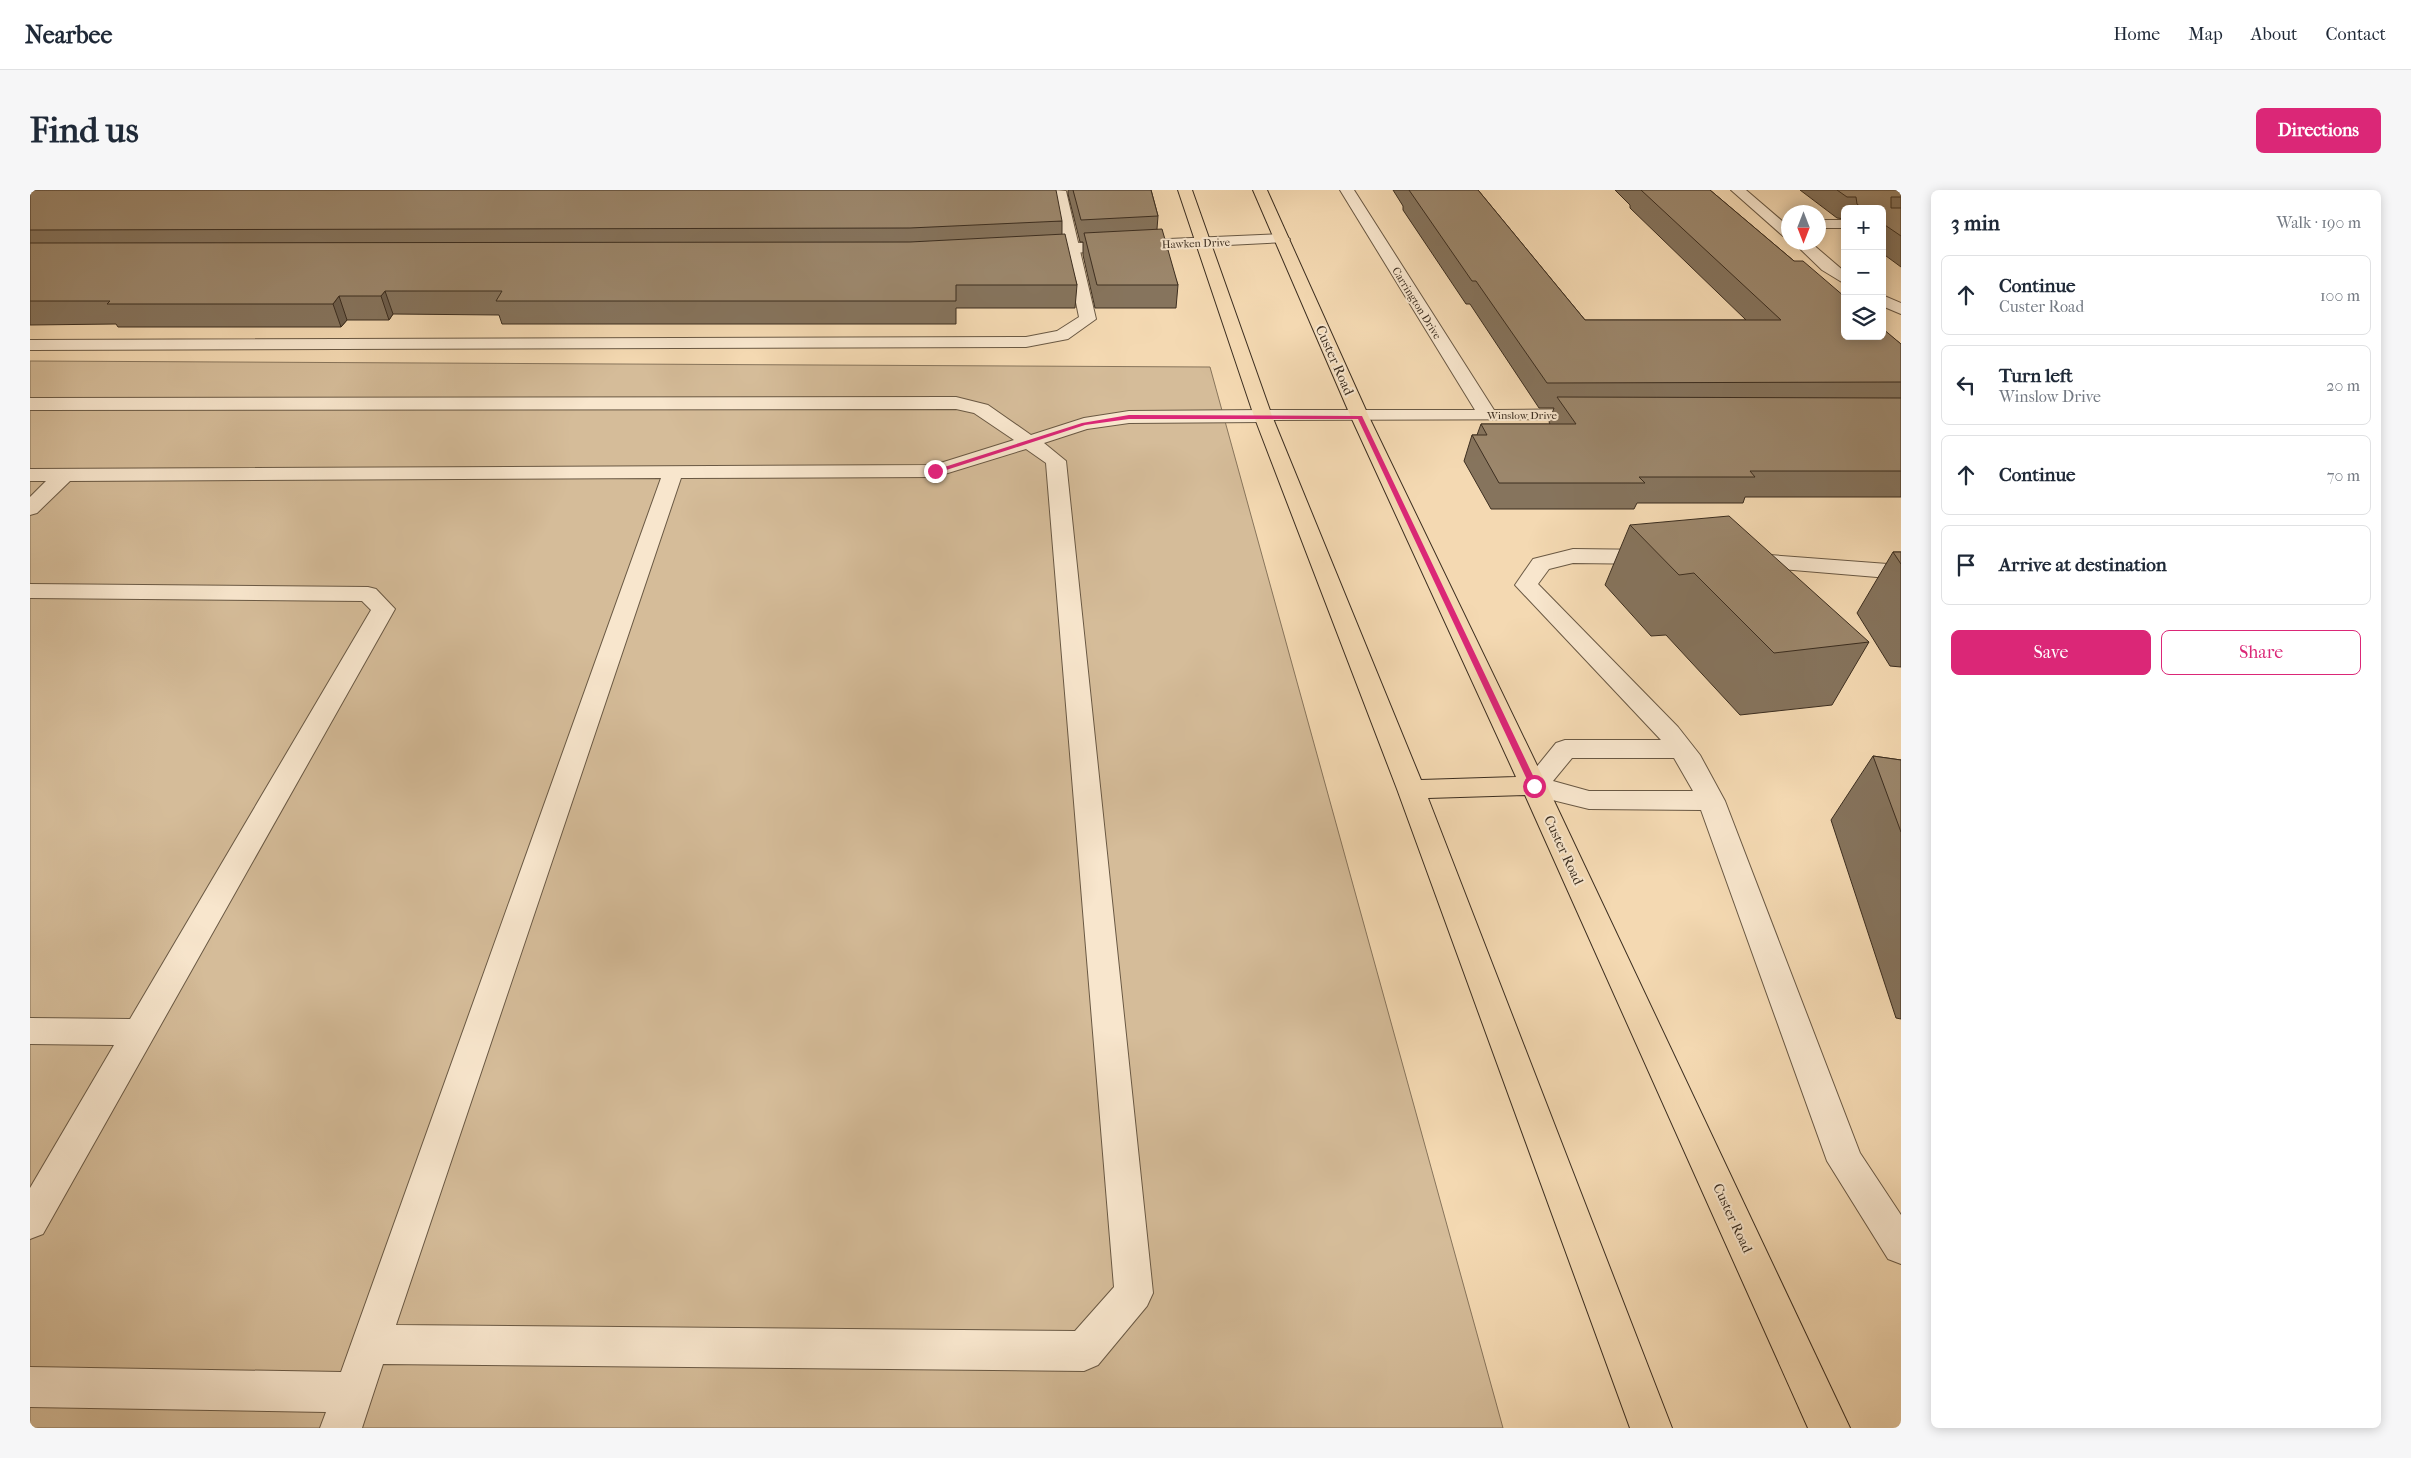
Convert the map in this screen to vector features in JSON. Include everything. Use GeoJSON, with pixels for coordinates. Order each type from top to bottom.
{"type":"FeatureCollection","features":[{"type":"Feature","properties":{"kind":"main road"},"geometry":{"type":"LineString","coordinates":[[1185,190],[1263,416],[1412,789],[1651,1428]]}},
{"type":"Feature","properties":{"kind":"main road","name":"Custer Road"},"geometry":{"type":"LineString","coordinates":[[1260,190],[1360,417],[1534,786],[1829,1428]]}},
{"type":"Feature","properties":{"kind":"main road"},"geometry":{"type":"LineString","coordinates":[[1412,789],[1534,786]]}},
{"type":"Feature","properties":{"kind":"street","name":"Carrington Drive"},"geometry":{"type":"LineString","coordinates":[[1347,190],[1488,415]]}},
{"type":"Feature","properties":{"kind":"street"},"geometry":{"type":"LineString","coordinates":[[1738,190],[1781,224]]}},
{"type":"Feature","properties":{"kind":"street"},"geometry":{"type":"LineString","coordinates":[[30,345],[1026,342],[1062,335],[1088,319],[1056,191]]}},
{"type":"Feature","properties":{"kind":"street"},"geometry":{"type":"LineString","coordinates":[[1826,224],[1841,224]]}},
{"type":"Feature","properties":{"kind":"street","name":"Hawken Drive"},"geometry":{"type":"LineString","coordinates":[[1016,251],[1282,240]]}},
{"type":"Feature","properties":{"kind":"street"},"geometry":{"type":"LineString","coordinates":[[1809,250],[1841,275]]}},
{"type":"Feature","properties":{"kind":"street"},"geometry":{"type":"LineString","coordinates":[[1886,302],[1901,309]]}},
{"type":"Feature","properties":{"kind":"street"},"geometry":{"type":"LineString","coordinates":[[30,404],[956,403],[981,409],[1056,461],[1134,1293],[1084,1351],[371,1344]]}},
{"type":"Feature","properties":{"kind":"street","name":"Winslow Drive"},"geometry":{"type":"LineString","coordinates":[[30,475],[935,471],[1084,424],[1129,417],[1606,415]]}},
{"type":"Feature","properties":{"kind":"street"},"geometry":{"type":"LineString","coordinates":[[30,1387],[348,1410],[673,473]]}},
{"type":"Feature","properties":{"kind":"street"},"geometry":{"type":"LineString","coordinates":[[30,509],[64,475]]}},
{"type":"Feature","properties":{"kind":"street"},"geometry":{"type":"LineString","coordinates":[[1676,557],[1573,556],[1541,564],[1526,585],[1669,733],[1692,761],[1711,801],[1846,1161],[1901,1247]]}},
{"type":"Feature","properties":{"kind":"street"},"geometry":{"type":"LineString","coordinates":[[1724,559],[1901,572]]}},
{"type":"Feature","properties":{"kind":"street"},"geometry":{"type":"LineString","coordinates":[[30,591],[368,594],[383,609],[30,1222]]}},
{"type":"Feature","properties":{"kind":"street"},"geometry":{"type":"LineString","coordinates":[[1681,749],[1565,749],[1534,786],[1589,800],[1711,801]]}},
{"type":"Feature","properties":{"kind":"street"},"geometry":{"type":"LineString","coordinates":[[30,1031],[139,1032]]}},
{"type":"Feature","properties":{"kind":"shaded area"},"geometry":{"type":"Polygon","coordinates":[[[30,361],[1210,367],[1503,1428],[30,1428],[30,361]]]}},
{"type":"Feature","properties":{"kind":"building"},"geometry":{"type":"Polygon","coordinates":[[[30,190],[1056,190],[1062,221],[910,228],[30,230],[30,190]]]}},
{"type":"Feature","properties":{"kind":"building"},"geometry":{"type":"Polygon","coordinates":[[[1073,190],[1151,190],[1158,216],[1081,220],[1073,190]]]}},
{"type":"Feature","properties":{"kind":"building"},"geometry":{"type":"Polygon","coordinates":[[[1409,190],[1478,190],[1585,320],[1781,320],[1641,190],[1710,190],[1794,261],[1803,261],[1841,294],[1841,340],[1886,340],[1886,331],[1901,344],[1901,382],[1547,383],[1476,281],[1472,281],[1409,190]]]}},
{"type":"Feature","properties":{"kind":"building"},"geometry":{"type":"Polygon","coordinates":[[[1837,190],[1901,190],[1901,197],[1891,197],[1891,208],[1901,208],[1901,236],[1886,226],[1886,205],[1858,205],[1856,197],[1847,197],[1837,190]]]}},
{"type":"Feature","properties":{"kind":"building"},"geometry":{"type":"Polygon","coordinates":[[[1162,229],[1178,285],[1097,285],[1084,233],[1162,229]]]}},
{"type":"Feature","properties":{"kind":"building"},"geometry":{"type":"Polygon","coordinates":[[[1065,234],[1077,285],[956,285],[956,301],[496,301],[502,291],[385,291],[381,296],[339,296],[333,304],[107,304],[110,301],[30,301],[30,243],[910,242],[1065,234]]]}},
{"type":"Feature","properties":{"kind":"building"},"geometry":{"type":"Polygon","coordinates":[[[1557,397],[1901,398],[1901,471],[1750,471],[1755,477],[1639,477],[1645,483],[1499,483],[1472,435],[1487,435],[1481,424],[1576,424],[1557,397]]]}},
{"type":"Feature","properties":{"kind":"building"},"geometry":{"type":"Polygon","coordinates":[[[1729,516],[1869,642],[1774,653],[1694,573],[1679,575],[1630,525],[1729,516]]]}},
{"type":"Feature","properties":{"kind":"building"},"geometry":{"type":"Polygon","coordinates":[[[1893,552],[1901,552],[1901,564],[1893,552]]]}},
{"type":"Feature","properties":{"kind":"building"},"geometry":{"type":"Polygon","coordinates":[[[1873,756],[1901,760],[1901,832],[1873,756]]]}},
{"type":"Feature","properties":{"kind":"route"},"geometry":{"type":"LineString","coordinates":[[935,471],[1084,424],[1129,417],[1360,417],[1534,786]]}}]}
